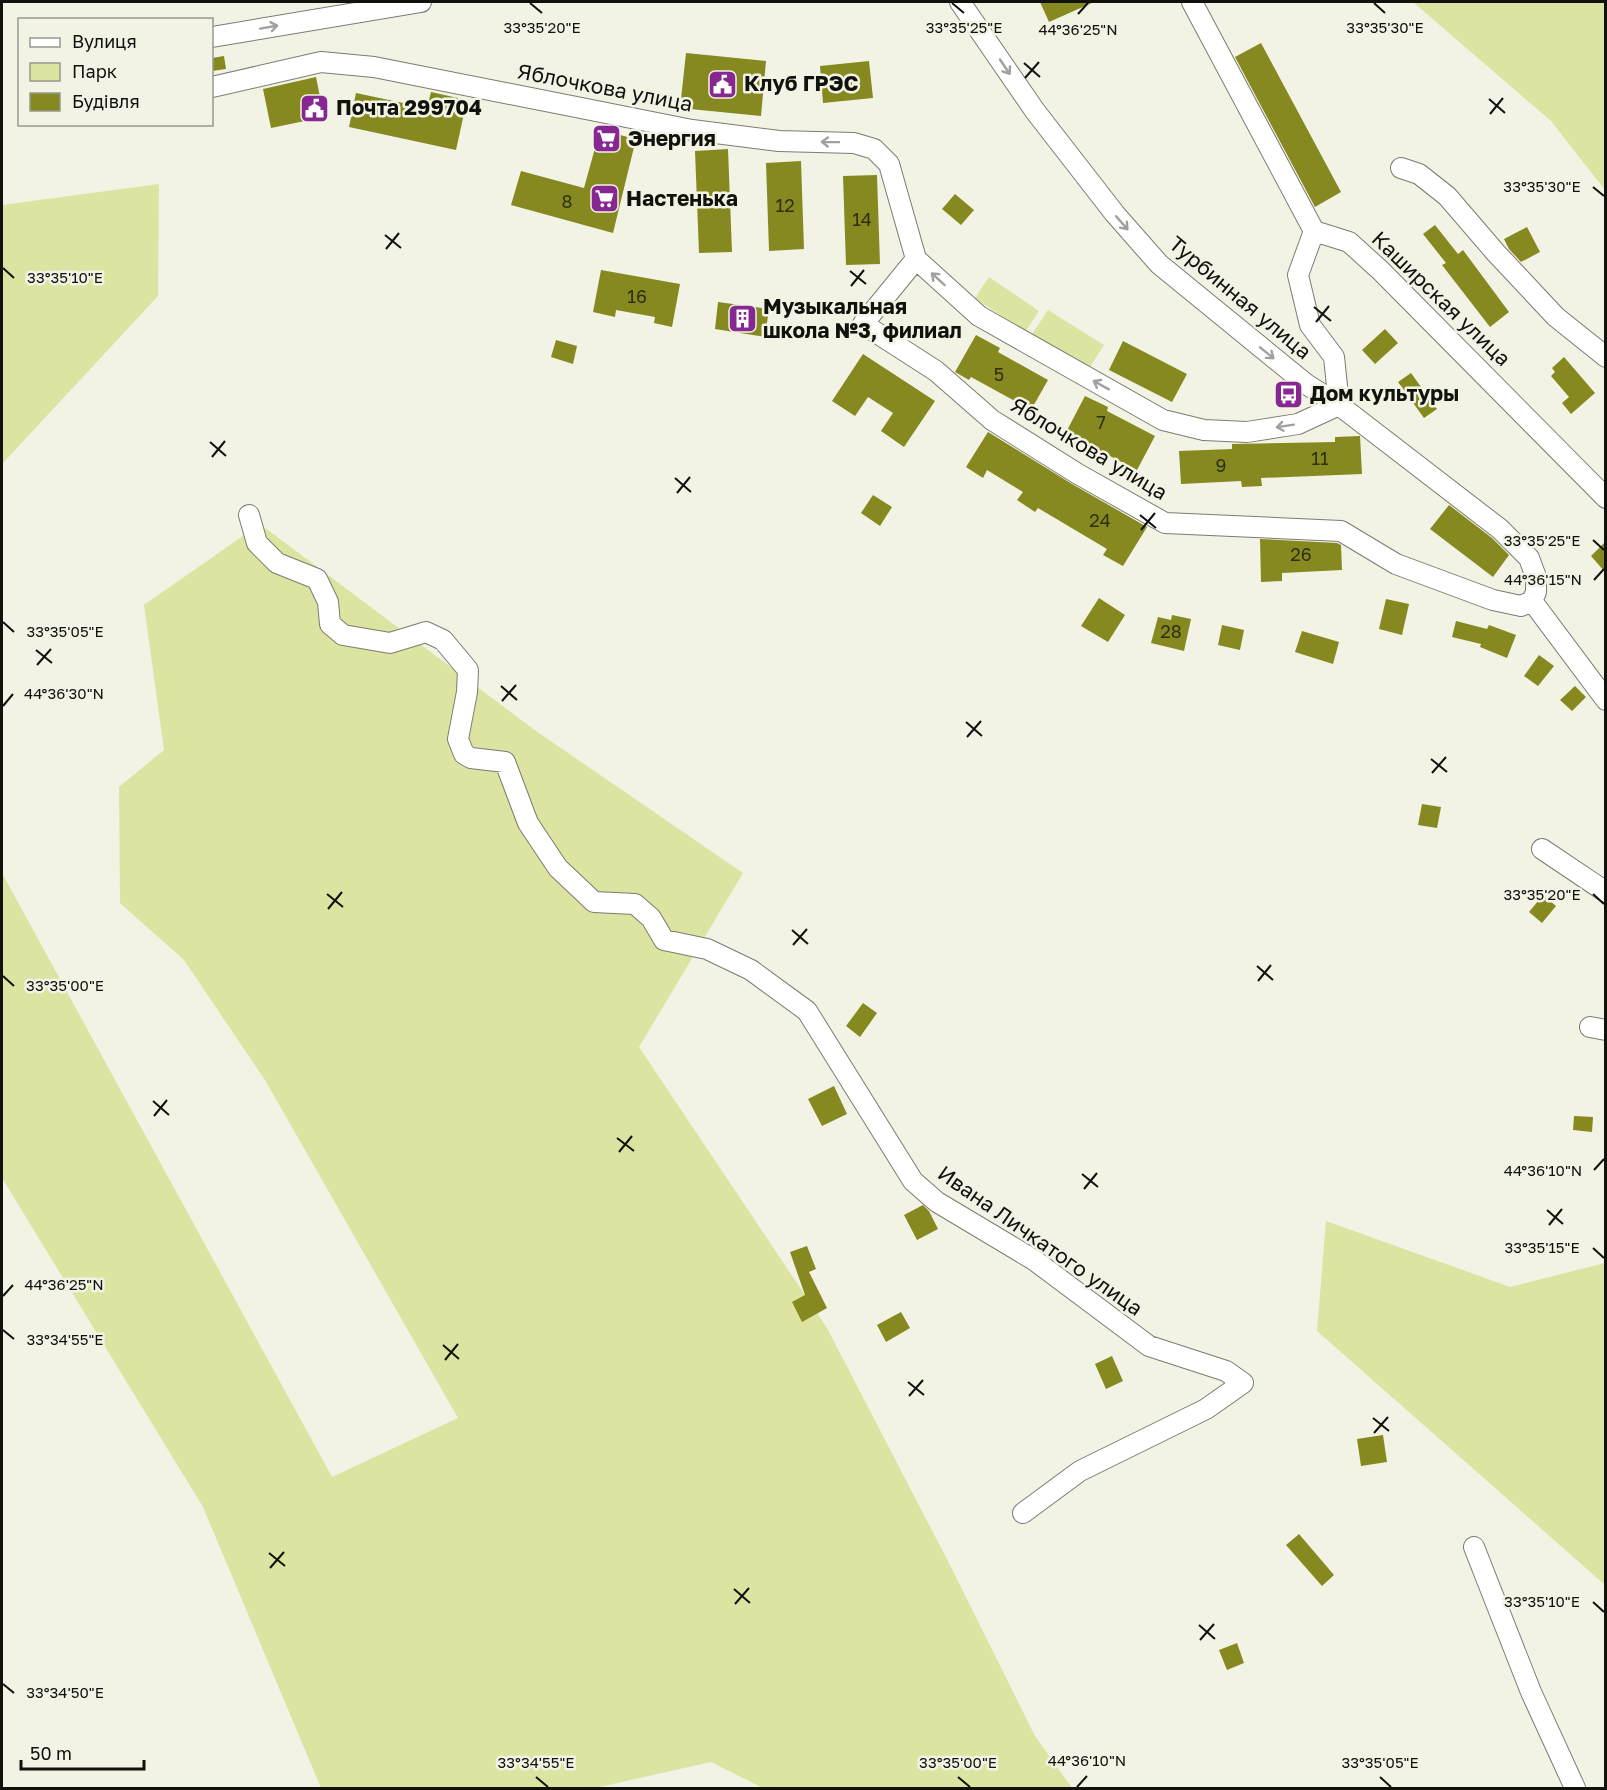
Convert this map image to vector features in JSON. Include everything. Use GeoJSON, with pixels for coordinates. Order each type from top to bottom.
{"type":"FeatureCollection","features":[{"type":"Feature","properties":{"kind":"street"},"geometry":{"type":"LineString","coordinates":[[213,37],[421,2]]}},
{"type":"Feature","properties":{"kind":"street","name":"Турбинная улица"},"geometry":{"type":"LineString","coordinates":[[960,2],[1035,111],[1115,214],[1159,264],[1306,384],[1339,405],[1500,529],[1529,558],[1536,577],[1536,592],[1532,601]]}},
{"type":"Feature","properties":{"kind":"street"},"geometry":{"type":"LineString","coordinates":[[916,259],[979,316],[1163,420],[1204,430],[1247,432],[1298,424],[1339,405],[1334,357],[1310,325],[1298,274],[1314,231],[1192,2]]}},
{"type":"Feature","properties":{"kind":"street","name":"Яблочкова улица"},"geometry":{"type":"LineString","coordinates":[[213,87],[321,62],[355,65],[392,70],[692,130],[779,141],[854,143],[874,149],[889,164],[916,259],[863,324],[936,371],[992,420],[1078,474],[1165,523],[1341,531],[1395,564],[1493,600],[1521,606],[1532,601]]}},
{"type":"Feature","properties":{"kind":"street"},"geometry":{"type":"LineString","coordinates":[[1401,168],[1419,174],[1447,196],[1556,317],[1605,357]]}},
{"type":"Feature","properties":{"kind":"street","name":"Каширская улица"},"geometry":{"type":"LineString","coordinates":[[1314,231],[1348,242],[1380,270],[1605,498]]}},
{"type":"Feature","properties":{"kind":"street","name":"Ивана Личкатого улица"},"geometry":{"type":"LineString","coordinates":[[249,515],[257,543],[277,563],[317,579],[327,602],[330,624],[343,635],[390,643],[426,632],[443,640],[468,670],[467,692],[458,739],[465,754],[471,758],[505,762],[528,823],[558,868],[594,902],[635,904],[651,918],[664,940],[707,949],[751,970],[807,1011],[913,1181],[937,1202],[1034,1260],[1149,1346],[1226,1371],[1243,1383],[1206,1409],[1080,1471],[1023,1513]]}},
{"type":"Feature","properties":{"kind":"street"},"geometry":{"type":"LineString","coordinates":[[1532,601],[1605,699]]}},
{"type":"Feature","properties":{"kind":"street"},"geometry":{"type":"LineString","coordinates":[[1542,849],[1605,892]]}},
{"type":"Feature","properties":{"kind":"street"},"geometry":{"type":"LineString","coordinates":[[1474,1547],[1531,1692],[1575,1788]]}},
{"type":"Feature","properties":{"kind":"green space"},"geometry":{"type":"Polygon","coordinates":[[[1413,2],[1605,2],[1605,190],[1551,121],[1413,2]]]}},
{"type":"Feature","properties":{"kind":"green space"},"geometry":{"type":"Polygon","coordinates":[[[159,184],[158,296],[2,464],[2,205],[159,184]]]}},
{"type":"Feature","properties":{"kind":"green space"},"geometry":{"type":"Polygon","coordinates":[[[989,277],[1039,311],[1025,332],[975,298],[989,277]]]}},
{"type":"Feature","properties":{"kind":"green space"},"geometry":{"type":"Polygon","coordinates":[[[1048,310],[1104,345],[1088,370],[1032,334],[1048,310]]]}},
{"type":"Feature","properties":{"kind":"green space"},"geometry":{"type":"Polygon","coordinates":[[[260,524],[536,731],[743,873],[639,1047],[827,1328],[951,1567],[1035,1736],[1072,1788],[763,1788],[711,1762],[595,1788],[321,1788],[203,1507],[2,1178],[2,873],[332,1477],[458,1418],[265,1080],[184,960],[120,903],[119,787],[164,750],[144,605],[260,524]]]}},
{"type":"Feature","properties":{"kind":"green space"},"geometry":{"type":"Polygon","coordinates":[[[1326,1221],[1510,1287],[1605,1263],[1605,1585],[1317,1331],[1326,1221]]]}},
{"type":"Feature","properties":{"kind":"building"},"geometry":{"type":"Polygon","coordinates":[[[1040,2],[1094,2],[1049,22],[1040,2]]]}},
{"type":"Feature","properties":{"kind":"building"},"geometry":{"type":"Polygon","coordinates":[[[1261,43],[1341,192],[1315,207],[1235,57],[1261,43]]]}},
{"type":"Feature","properties":{"kind":"building","name":"Клуб ГРЭС"},"geometry":{"type":"Polygon","coordinates":[[[686,53],[766,61],[761,116],[680,108],[686,53]]]}},
{"type":"Feature","properties":{"kind":"building"},"geometry":{"type":"Polygon","coordinates":[[[224,56],[226,69],[213,71],[213,58],[224,56]]]}},
{"type":"Feature","properties":{"kind":"building"},"geometry":{"type":"Polygon","coordinates":[[[869,61],[873,98],[823,103],[820,66],[869,61]]]}},
{"type":"Feature","properties":{"kind":"building"},"geometry":{"type":"Polygon","coordinates":[[[316,77],[324,117],[271,128],[263,89],[316,77]]]}},
{"type":"Feature","properties":{"kind":"building"},"geometry":{"type":"Polygon","coordinates":[[[431,92],[467,100],[456,150],[349,127],[356,93],[427,108],[431,92]]]}},
{"type":"Feature","properties":{"kind":"building"},"geometry":{"type":"Polygon","coordinates":[[[600,130],[636,139],[613,233],[511,205],[521,171],[584,188],[600,130]]]}},
{"type":"Feature","properties":{"kind":"building"},"geometry":{"type":"Polygon","coordinates":[[[728,149],[732,252],[699,253],[695,151],[728,149]]]}},
{"type":"Feature","properties":{"kind":"building"},"geometry":{"type":"Polygon","coordinates":[[[801,161],[804,249],[769,251],[766,163],[801,161]]]}},
{"type":"Feature","properties":{"kind":"building"},"geometry":{"type":"Polygon","coordinates":[[[877,175],[880,264],[846,265],[843,176],[877,175]]]}},
{"type":"Feature","properties":{"kind":"building"},"geometry":{"type":"Polygon","coordinates":[[[955,194],[974,210],[961,225],[942,209],[955,194]]]}},
{"type":"Feature","properties":{"kind":"building"},"geometry":{"type":"Polygon","coordinates":[[[1435,225],[1458,254],[1463,250],[1509,312],[1490,327],[1442,265],[1446,263],[1423,234],[1435,225]]]}},
{"type":"Feature","properties":{"kind":"building"},"geometry":{"type":"Polygon","coordinates":[[[1527,227],[1540,252],[1521,262],[1509,249],[1504,239],[1527,227]]]}},
{"type":"Feature","properties":{"kind":"building"},"geometry":{"type":"Polygon","coordinates":[[[601,270],[680,284],[672,327],[654,323],[655,317],[616,310],[615,317],[593,312],[601,270]]]}},
{"type":"Feature","properties":{"kind":"building","name":"Музыкальная школа №3, филиал"},"geometry":{"type":"Polygon","coordinates":[[[718,302],[769,309],[765,337],[715,329],[718,302]]]}},
{"type":"Feature","properties":{"kind":"building"},"geometry":{"type":"Polygon","coordinates":[[[1385,329],[1398,343],[1375,364],[1362,350],[1385,329]]]}},
{"type":"Feature","properties":{"kind":"building"},"geometry":{"type":"Polygon","coordinates":[[[976,335],[1000,348],[998,352],[1048,380],[1031,410],[971,377],[969,380],[955,372],[976,335]]]}},
{"type":"Feature","properties":{"kind":"building"},"geometry":{"type":"Polygon","coordinates":[[[556,340],[577,346],[573,364],[551,357],[556,340]]]}},
{"type":"Feature","properties":{"kind":"building"},"geometry":{"type":"Polygon","coordinates":[[[1123,341],[1187,374],[1172,402],[1109,370],[1123,341]]]}},
{"type":"Feature","properties":{"kind":"building"},"geometry":{"type":"Polygon","coordinates":[[[863,354],[935,401],[904,447],[881,431],[893,413],[868,397],[855,416],[832,401],[863,354]]]}},
{"type":"Feature","properties":{"kind":"building"},"geometry":{"type":"Polygon","coordinates":[[[1564,357],[1595,393],[1571,414],[1562,403],[1569,397],[1551,376],[1555,372],[1552,368],[1564,357]]]}},
{"type":"Feature","properties":{"kind":"building"},"geometry":{"type":"Polygon","coordinates":[[[1411,373],[1437,409],[1424,418],[1398,382],[1411,373]]]}},
{"type":"Feature","properties":{"kind":"building"},"geometry":{"type":"Polygon","coordinates":[[[1085,396],[1108,407],[1107,411],[1155,436],[1137,470],[1081,441],[1079,446],[1063,438],[1085,396]]]}},
{"type":"Feature","properties":{"kind":"building"},"geometry":{"type":"Polygon","coordinates":[[[988,432],[1147,527],[1123,566],[1103,555],[1107,549],[1038,508],[1035,512],[1017,500],[1023,492],[987,470],[983,478],[966,467],[988,432]]]}},
{"type":"Feature","properties":{"kind":"building"},"geometry":{"type":"Polygon","coordinates":[[[1360,436],[1362,474],[1261,478],[1262,486],[1242,487],[1241,481],[1181,484],[1179,451],[1232,449],[1232,444],[1335,442],[1335,437],[1360,436]]]}},
{"type":"Feature","properties":{"kind":"building"},"geometry":{"type":"Polygon","coordinates":[[[873,495],[892,507],[880,526],[861,513],[873,495]]]}},
{"type":"Feature","properties":{"kind":"building"},"geometry":{"type":"Polygon","coordinates":[[[1449,505],[1492,538],[1509,555],[1493,577],[1430,529],[1449,505]]]}},
{"type":"Feature","properties":{"kind":"building"},"geometry":{"type":"Polygon","coordinates":[[[1260,539],[1337,543],[1341,545],[1342,570],[1282,573],[1282,581],[1261,582],[1260,539]]]}},
{"type":"Feature","properties":{"kind":"building"},"geometry":{"type":"Polygon","coordinates":[[[1605,542],[1605,572],[1591,556],[1605,542]]]}},
{"type":"Feature","properties":{"kind":"building"},"geometry":{"type":"Polygon","coordinates":[[[1099,598],[1125,615],[1108,642],[1081,626],[1099,598]]]}},
{"type":"Feature","properties":{"kind":"building"},"geometry":{"type":"Polygon","coordinates":[[[1386,599],[1409,604],[1402,635],[1379,629],[1386,599]]]}},
{"type":"Feature","properties":{"kind":"building"},"geometry":{"type":"Polygon","coordinates":[[[1172,615],[1191,619],[1184,651],[1151,643],[1158,617],[1171,620],[1172,615]]]}},
{"type":"Feature","properties":{"kind":"building"},"geometry":{"type":"Polygon","coordinates":[[[1456,621],[1487,629],[1489,625],[1516,635],[1507,658],[1480,647],[1481,644],[1452,637],[1456,621]]]}},
{"type":"Feature","properties":{"kind":"building"},"geometry":{"type":"Polygon","coordinates":[[[1222,625],[1244,630],[1240,650],[1218,645],[1222,625]]]}},
{"type":"Feature","properties":{"kind":"building"},"geometry":{"type":"Polygon","coordinates":[[[1302,631],[1339,642],[1333,664],[1295,652],[1302,631]]]}},
{"type":"Feature","properties":{"kind":"building"},"geometry":{"type":"Polygon","coordinates":[[[1539,655],[1554,666],[1538,686],[1524,676],[1539,655]]]}},
{"type":"Feature","properties":{"kind":"building"},"geometry":{"type":"Polygon","coordinates":[[[1575,686],[1586,697],[1572,711],[1560,700],[1575,686]]]}},
{"type":"Feature","properties":{"kind":"building"},"geometry":{"type":"Polygon","coordinates":[[[1422,804],[1441,807],[1437,828],[1418,825],[1422,804]]]}},
{"type":"Feature","properties":{"kind":"building"},"geometry":{"type":"Polygon","coordinates":[[[1543,895],[1556,906],[1542,923],[1529,912],[1543,895]]]}},
{"type":"Feature","properties":{"kind":"building"},"geometry":{"type":"Polygon","coordinates":[[[863,1003],[877,1013],[860,1037],[846,1026],[863,1003]]]}},
{"type":"Feature","properties":{"kind":"building"},"geometry":{"type":"Polygon","coordinates":[[[834,1086],[847,1114],[822,1126],[808,1099],[834,1086]]]}},
{"type":"Feature","properties":{"kind":"building"},"geometry":{"type":"Polygon","coordinates":[[[1574,1116],[1593,1117],[1592,1132],[1573,1130],[1574,1116]]]}},
{"type":"Feature","properties":{"kind":"building"},"geometry":{"type":"Polygon","coordinates":[[[923,1205],[929,1211],[938,1229],[917,1240],[904,1215],[923,1205]]]}},
{"type":"Feature","properties":{"kind":"building"},"geometry":{"type":"Polygon","coordinates":[[[807,1246],[816,1269],[809,1272],[827,1308],[802,1322],[792,1302],[805,1295],[790,1252],[807,1246]]]}},
{"type":"Feature","properties":{"kind":"building"},"geometry":{"type":"Polygon","coordinates":[[[901,1312],[910,1328],[886,1342],[877,1325],[901,1312]]]}},
{"type":"Feature","properties":{"kind":"building"},"geometry":{"type":"Polygon","coordinates":[[[1112,1356],[1123,1381],[1106,1389],[1095,1364],[1112,1356]]]}},
{"type":"Feature","properties":{"kind":"building"},"geometry":{"type":"Polygon","coordinates":[[[1383,1435],[1387,1462],[1361,1466],[1357,1439],[1383,1435]]]}},
{"type":"Feature","properties":{"kind":"building"},"geometry":{"type":"Polygon","coordinates":[[[1299,1534],[1334,1575],[1322,1586],[1286,1545],[1299,1534]]]}},
{"type":"Feature","properties":{"kind":"building"},"geometry":{"type":"Polygon","coordinates":[[[1237,1643],[1244,1663],[1227,1670],[1219,1650],[1237,1643]]]}},
{"type":"Feature","properties":{"kind":"place","name":"Клуб ГРЭС"},"geometry":{"type":"Point","coordinates":[723,84]}},
{"type":"Feature","properties":{"kind":"place","name":"Почта 299704"},"geometry":{"type":"Point","coordinates":[315,108]}},
{"type":"Feature","properties":{"kind":"place","name":"Энергия"},"geometry":{"type":"Point","coordinates":[607,139]}},
{"type":"Feature","properties":{"kind":"place","name":"Настенька"},"geometry":{"type":"Point","coordinates":[605,199]}},
{"type":"Feature","properties":{"kind":"place","name":"Музыкальная школа №3, филиал"},"geometry":{"type":"Point","coordinates":[742,319]}},
{"type":"Feature","properties":{"kind":"place","name":"Дом культуры"},"geometry":{"type":"Point","coordinates":[1289,394]}}]}
